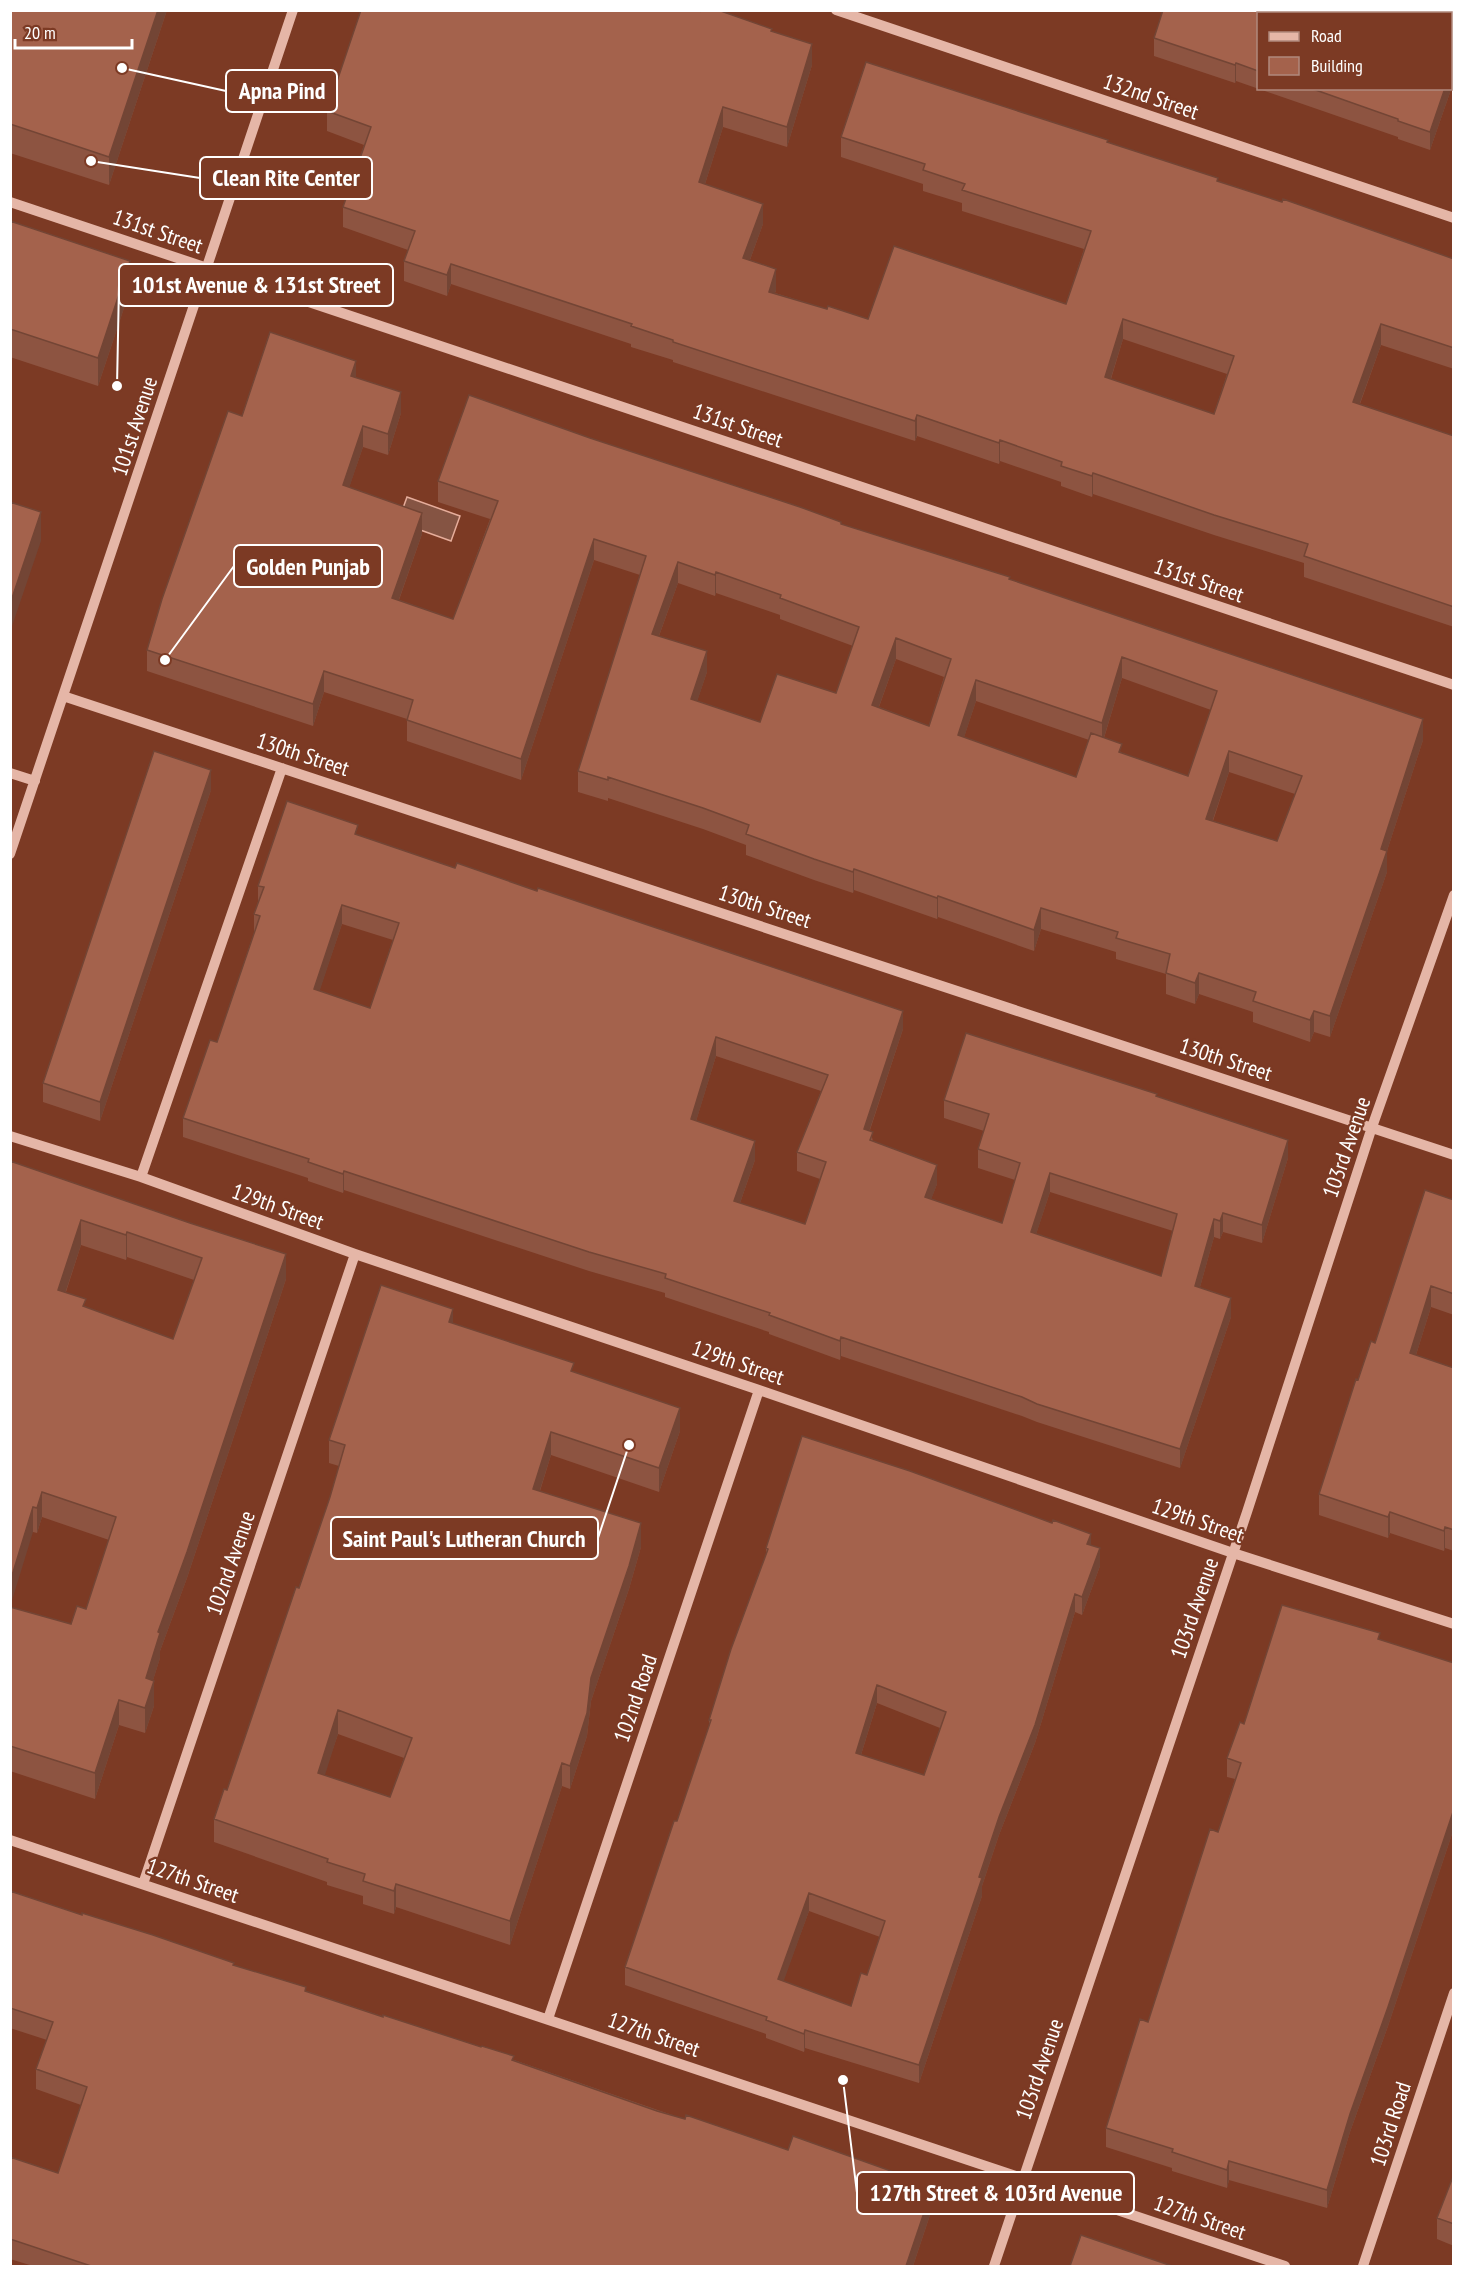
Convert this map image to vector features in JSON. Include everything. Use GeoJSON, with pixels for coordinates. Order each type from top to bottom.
{"type":"FeatureCollection","features":[{"type":"Feature","properties":{"kind":"street","name":"101st Avenue"},"geometry":{"type":"LineString","coordinates":[[10,854],[293,10]]}},
{"type":"Feature","properties":{"kind":"street","name":"132nd Street"},"geometry":{"type":"LineString","coordinates":[[836,10],[1454,218]]}},
{"type":"Feature","properties":{"kind":"street","name":"131st Street"},"geometry":{"type":"LineString","coordinates":[[10,202],[1454,686]]}},
{"type":"Feature","properties":{"kind":"street","name":"130th Street"},"geometry":{"type":"LineString","coordinates":[[63,696],[1454,1155]]}},
{"type":"Feature","properties":{"kind":"street"},"geometry":{"type":"LineString","coordinates":[[141,1177],[282,768]]}},
{"type":"Feature","properties":{"kind":"street"},"geometry":{"type":"LineString","coordinates":[[10,773],[35,781]]}},
{"type":"Feature","properties":{"kind":"street","name":"103rd Avenue"},"geometry":{"type":"LineString","coordinates":[[994,2266],[1233,1552],[1372,1127],[1454,895]]}},
{"type":"Feature","properties":{"kind":"street","name":"129th Street"},"geometry":{"type":"LineString","coordinates":[[10,1136],[141,1177],[355,1254],[1233,1552],[1454,1624]]}},
{"type":"Feature","properties":{"kind":"street","name":"102nd Avenue"},"geometry":{"type":"LineString","coordinates":[[143,1884],[355,1254]]}},
{"type":"Feature","properties":{"kind":"street","name":"102nd Road"},"geometry":{"type":"LineString","coordinates":[[548,2019],[759,1390]]}},
{"type":"Feature","properties":{"kind":"street","name":"127th Street"},"geometry":{"type":"LineString","coordinates":[[10,1840],[1285,2266]]}},
{"type":"Feature","properties":{"kind":"street","name":"103rd Road"},"geometry":{"type":"LineString","coordinates":[[1363,2266],[1454,1993]]}},
{"type":"Feature","properties":{"kind":"shaded area"},"geometry":{"type":"Polygon","coordinates":[[[407,497],[460,516],[451,541],[398,522],[407,497]]]}},
{"type":"Feature","properties":{"kind":"building"},"geometry":{"type":"Polygon","coordinates":[[[10,10],[158,10],[109,157],[10,124],[10,10]]]}},
{"type":"Feature","properties":{"kind":"building"},"geometry":{"type":"Polygon","coordinates":[[[361,10],[718,10],[812,44],[787,127],[723,107],[699,182],[763,204],[743,258],[776,269],[769,292],[827,309],[828,306],[868,319],[894,246],[1066,304],[1091,231],[962,190],[965,184],[923,170],[925,164],[841,137],[866,62],[1108,140],[1107,142],[1218,178],[1217,181],[1282,202],[1283,199],[1454,259],[1454,348],[1381,324],[1353,402],[1454,436],[1454,607],[1304,556],[1308,544],[1214,515],[1093,473],[1092,476],[1061,466],[1062,462],[1000,440],[999,443],[917,415],[915,421],[673,342],[673,340],[631,326],[632,324],[451,264],[447,275],[404,261],[415,231],[343,207],[371,127],[327,111],[361,10]],[[1123,319],[1105,377],[1214,414],[1234,356],[1123,319]]]}},
{"type":"Feature","properties":{"kind":"building"},"geometry":{"type":"Polygon","coordinates":[[[1163,10],[1297,10],[1296,12],[1257,12],[1257,71],[1154,38],[1163,10]]]}},
{"type":"Feature","properties":{"kind":"building"},"geometry":{"type":"Polygon","coordinates":[[[1440,10],[1454,10],[1454,63],[1452,68],[1452,12],[1440,12],[1440,10]]]}},
{"type":"Feature","properties":{"kind":"building"},"geometry":{"type":"Polygon","coordinates":[[[1316,90],[1444,90],[1430,132],[1398,121],[1398,119],[1316,90]]]}},
{"type":"Feature","properties":{"kind":"building"},"geometry":{"type":"Polygon","coordinates":[[[10,221],[130,261],[98,358],[10,329],[10,221]]]}},
{"type":"Feature","properties":{"kind":"building"},"geometry":{"type":"Polygon","coordinates":[[[270,332],[356,361],[351,376],[401,392],[388,434],[363,426],[343,485],[422,513],[392,598],[453,619],[498,501],[438,481],[469,395],[590,438],[800,507],[841,522],[841,524],[1010,577],[1009,579],[1423,719],[1381,849],[1387,851],[1330,1016],[1314,1011],[1310,1020],[1253,1001],[1256,992],[1199,973],[1195,983],[1166,973],[1170,954],[1116,938],[1118,932],[1041,908],[1034,930],[938,896],[937,898],[854,869],[853,872],[814,859],[746,834],[749,825],[703,808],[608,777],[608,780],[578,771],[646,556],[594,539],[521,759],[407,720],[413,700],[324,671],[313,704],[147,650],[162,599],[228,411],[242,416],[270,332]],[[678,562],[652,634],[707,651],[691,699],[760,722],[777,674],[836,693],[859,627],[780,598],[781,595],[716,572],[715,575],[678,562]],[[896,638],[872,705],[929,726],[951,659],[896,638]],[[1122,657],[1102,723],[976,680],[958,735],[1076,777],[1091,733],[1122,744],[1119,752],[1188,776],[1217,691],[1122,657]],[[1229,751],[1206,819],[1277,841],[1302,776],[1229,751]]]}},
{"type":"Feature","properties":{"kind":"building"},"geometry":{"type":"Polygon","coordinates":[[[10,502],[41,512],[10,604],[10,502]]]}},
{"type":"Feature","properties":{"kind":"building"},"geometry":{"type":"Polygon","coordinates":[[[154,751],[211,770],[100,1102],[43,1083],[154,751]]]}},
{"type":"Feature","properties":{"kind":"building"},"geometry":{"type":"Polygon","coordinates":[[[287,801],[358,825],[355,834],[455,868],[457,863],[537,891],[538,888],[903,1011],[864,1129],[873,1132],[870,1140],[937,1165],[925,1197],[1002,1223],[1020,1163],[978,1149],[989,1114],[944,1100],[966,1033],[1157,1094],[1156,1096],[1288,1140],[1262,1225],[1223,1213],[1220,1221],[1214,1219],[1195,1286],[1231,1298],[1180,1449],[1037,1404],[841,1337],[840,1341],[769,1315],[770,1313],[665,1278],[666,1274],[589,1252],[344,1171],[343,1174],[308,1162],[309,1159],[183,1118],[210,1040],[217,1042],[260,916],[254,914],[264,887],[258,886],[287,801]],[[342,905],[314,989],[370,1008],[399,923],[342,905]],[[716,1037],[691,1119],[755,1141],[734,1201],[805,1224],[826,1162],[797,1152],[828,1075],[716,1037]],[[1050,1173],[1031,1232],[1161,1276],[1177,1214],[1050,1173]]]}},
{"type":"Feature","properties":{"kind":"building"},"geometry":{"type":"Polygon","coordinates":[[[10,1161],[286,1254],[187,1552],[158,1632],[160,1633],[146,1678],[154,1681],[145,1708],[119,1700],[95,1773],[10,1746],[10,1607],[71,1624],[77,1606],[86,1609],[116,1517],[42,1492],[37,1508],[33,1507],[10,1582],[10,1161]],[[81,1220],[58,1290],[86,1299],[83,1306],[173,1339],[202,1258],[127,1232],[126,1235],[81,1220]]]}},
{"type":"Feature","properties":{"kind":"building"},"geometry":{"type":"Polygon","coordinates":[[[1425,1190],[1454,1200],[1454,1294],[1431,1286],[1410,1353],[1454,1368],[1454,1530],[1445,1527],[1444,1531],[1390,1512],[1388,1517],[1319,1494],[1356,1379],[1358,1380],[1371,1341],[1375,1343],[1425,1190]]]}},
{"type":"Feature","properties":{"kind":"building"},"geometry":{"type":"Polygon","coordinates":[[[381,1285],[453,1309],[449,1322],[574,1363],[571,1371],[680,1408],[659,1468],[551,1432],[533,1489],[641,1523],[591,1678],[587,1713],[570,1766],[562,1763],[510,1921],[396,1884],[394,1891],[363,1881],[365,1874],[214,1819],[224,1789],[227,1790],[296,1587],[299,1588],[330,1497],[345,1445],[329,1440],[381,1285]],[[338,1710],[318,1773],[390,1797],[412,1738],[338,1710]]]}},
{"type":"Feature","properties":{"kind":"building"},"geometry":{"type":"Polygon","coordinates":[[[802,1436],[910,1471],[1052,1523],[1053,1520],[1091,1534],[1087,1544],[1100,1548],[1082,1597],[1075,1594],[1035,1725],[999,1817],[979,1877],[982,1878],[919,2065],[805,2030],[804,2034],[766,2020],[767,2017],[625,1967],[711,1720],[709,1720],[731,1649],[768,1549],[766,1548],[802,1436]],[[877,1685],[856,1753],[924,1775],[946,1712],[877,1685]],[[809,1893],[778,1979],[851,2006],[861,1973],[867,1975],[885,1921],[809,1893]]]}},
{"type":"Feature","properties":{"kind":"building"},"geometry":{"type":"Polygon","coordinates":[[[1282,1605],[1380,1633],[1378,1639],[1454,1663],[1454,1809],[1350,2114],[1327,2190],[1229,2161],[1227,2170],[1172,2152],[1173,2149],[1106,2128],[1140,2019],[1148,2022],[1210,1829],[1218,1832],[1241,1763],[1227,1758],[1240,1722],[1244,1724],[1282,1605]]]}},
{"type":"Feature","properties":{"kind":"building"},"geometry":{"type":"Polygon","coordinates":[[[10,1891],[153,1935],[234,1963],[233,1965],[306,1987],[305,1991],[383,2017],[383,2015],[514,2056],[512,2060],[657,2111],[685,2119],[686,2115],[788,2150],[793,2136],[933,2186],[906,2266],[91,2266],[10,2239],[10,2157],[58,2173],[87,2087],[36,2069],[53,2022],[10,2008],[10,1891]]]}},
{"type":"Feature","properties":{"kind":"building"},"geometry":{"type":"Polygon","coordinates":[[[1454,2174],[1454,2224],[1437,2218],[1454,2174]]]}},
{"type":"Feature","properties":{"kind":"building"},"geometry":{"type":"Polygon","coordinates":[[[1081,2235],[1172,2266],[1070,2266],[1081,2235]]]}},
{"type":"Feature","properties":{"kind":"place","name":"Apna Pind"},"geometry":{"type":"Point","coordinates":[122,68]}},
{"type":"Feature","properties":{"kind":"place","name":"Clean Rite Center"},"geometry":{"type":"Point","coordinates":[91,161]}},
{"type":"Feature","properties":{"kind":"place","name":"101st Avenue & 131st Street"},"geometry":{"type":"Point","coordinates":[117,386]}},
{"type":"Feature","properties":{"kind":"place","name":"Golden Punjab"},"geometry":{"type":"Point","coordinates":[165,660]}},
{"type":"Feature","properties":{"kind":"place","name":"Saint Paul's Lutheran Church"},"geometry":{"type":"Point","coordinates":[629,1445]}},
{"type":"Feature","properties":{"kind":"place","name":"127th Street & 103rd Avenue"},"geometry":{"type":"Point","coordinates":[843,2080]}}]}
